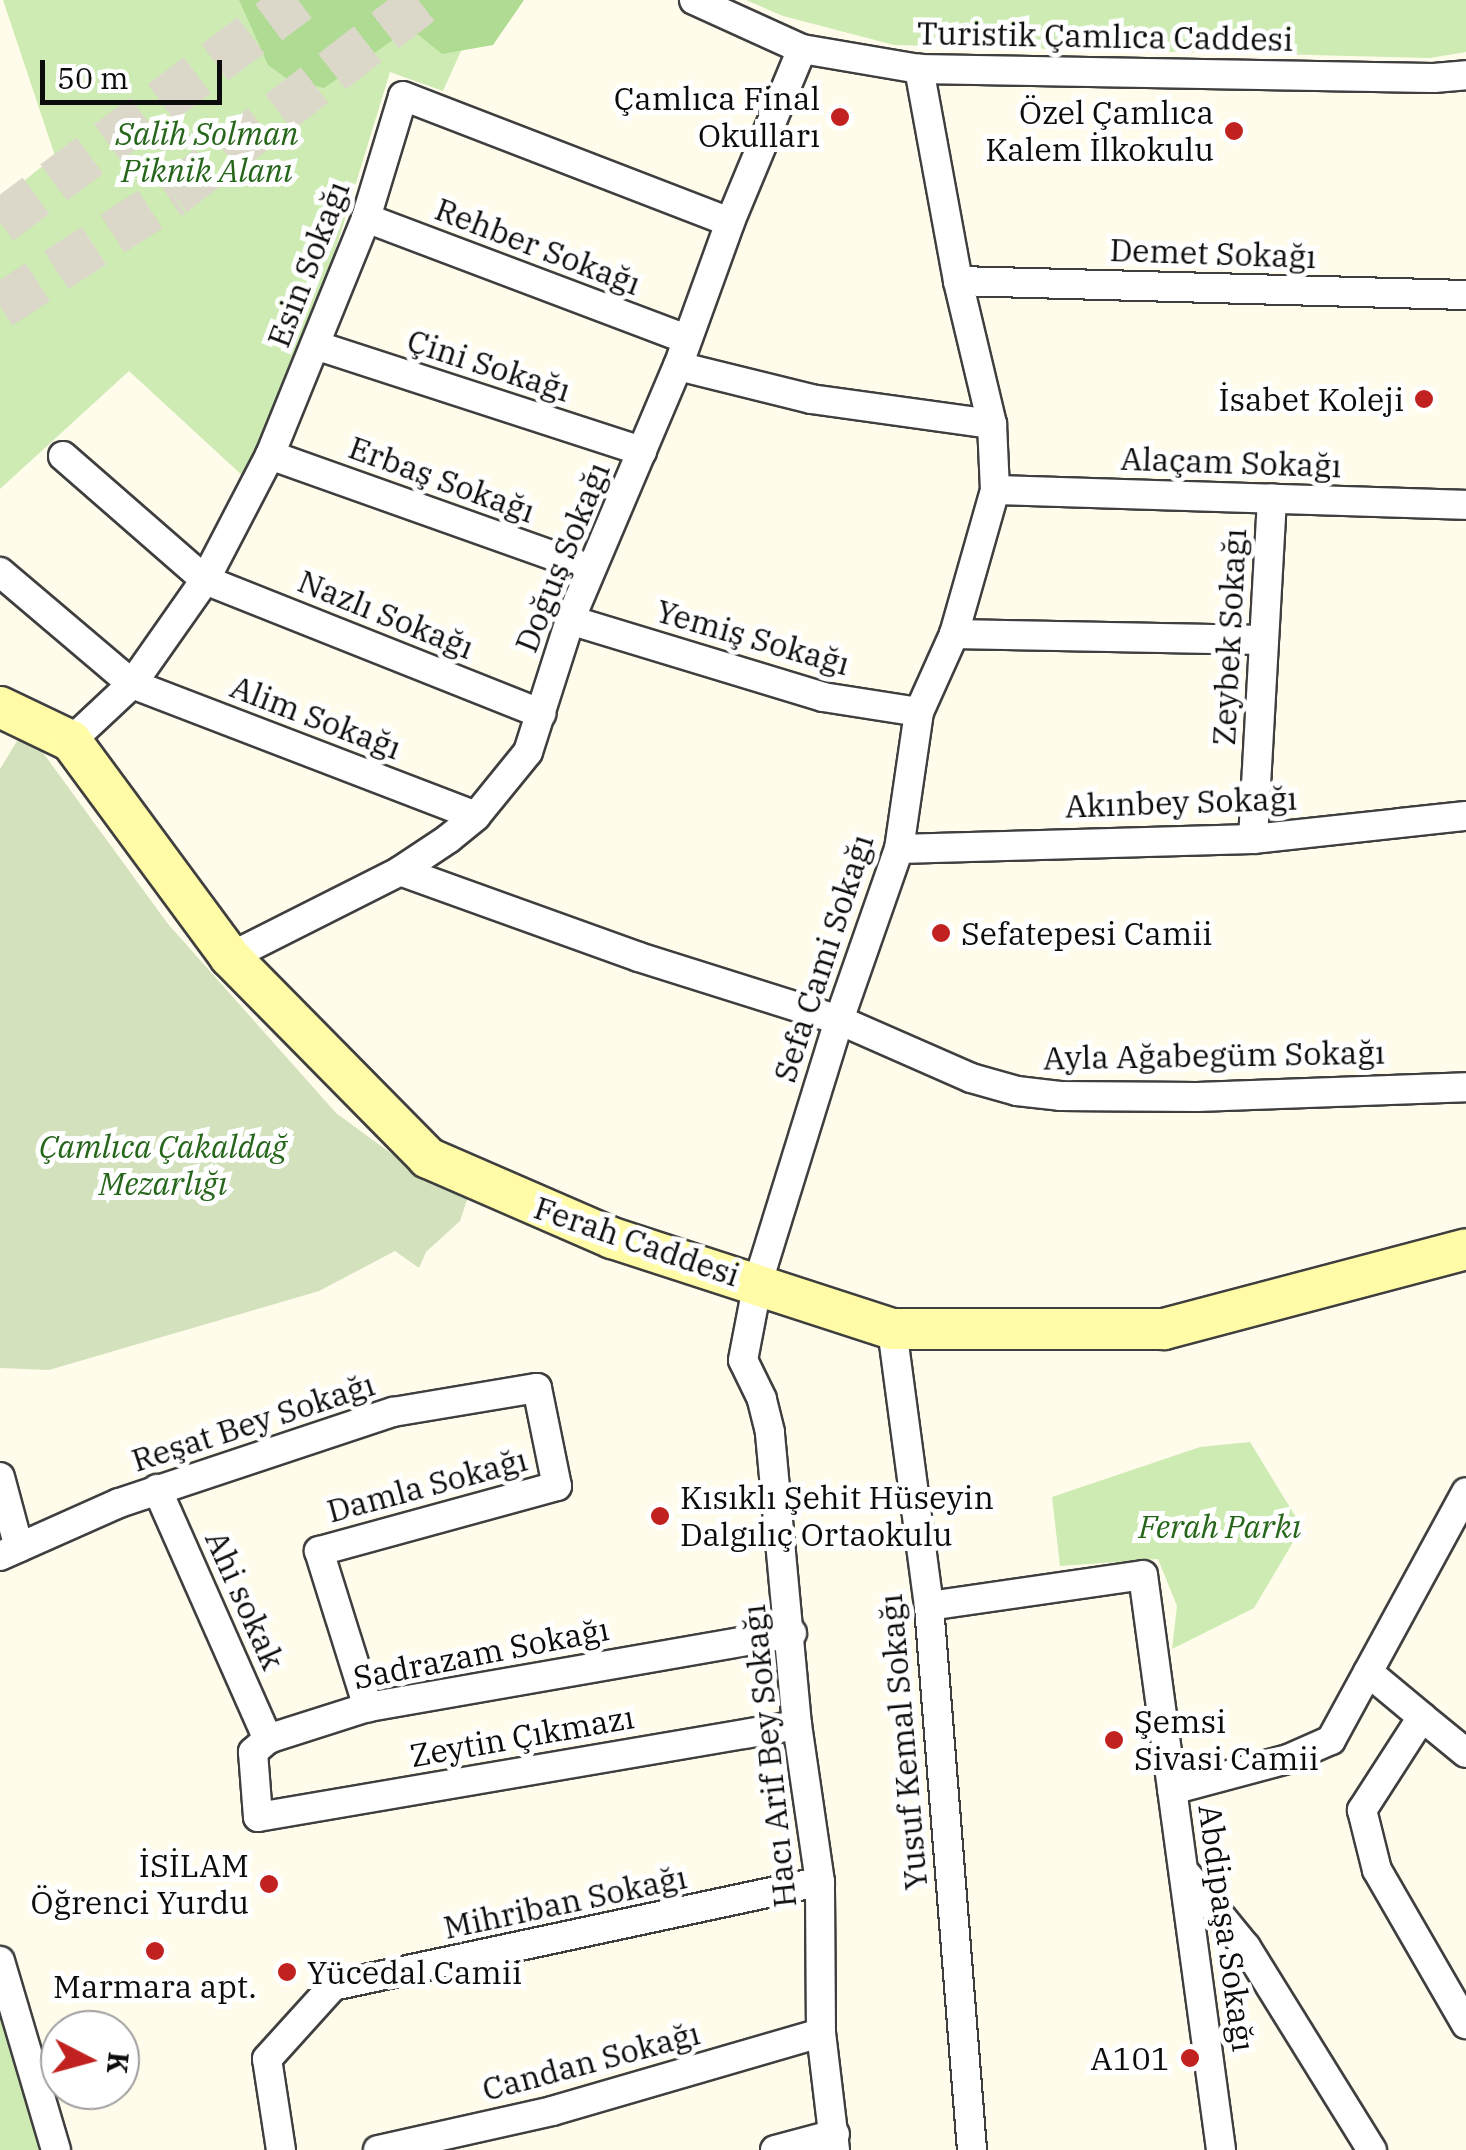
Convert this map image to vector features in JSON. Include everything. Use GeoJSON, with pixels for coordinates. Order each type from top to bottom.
{"type":"FeatureCollection","features":[{"type":"Feature","properties":{"kind":"street","name":"Turistik Çamlıca Caddesi"},"geometry":{"type":"LineString","coordinates":[[694,0],[802,50],[919,69],[1434,78],[1466,75]]}},
{"type":"Feature","properties":{"kind":"street","name":"Doğuş Sokağı"},"geometry":{"type":"LineString","coordinates":[[230,957],[400,872],[476,816],[528,752],[570,620],[642,452],[730,222],[802,50]]}},
{"type":"Feature","properties":{"kind":"street","name":"Sefa Cami Sokağı"},"geometry":{"type":"LineString","coordinates":[[744,1360],[758,1282],[839,1020],[899,850],[919,712],[954,634],[994,490],[992,424],[958,281],[919,69]]}},
{"type":"Feature","properties":{"kind":"street","name":"Esin Sokağı"},"geometry":{"type":"LineString","coordinates":[[71,741],[132,684],[205,580],[270,455],[366,218],[403,96],[730,222]]}},
{"type":"Feature","properties":{"kind":"street","name":"Rehber Sokağı"},"geometry":{"type":"LineString","coordinates":[[366,218],[682,352],[811,399],[992,424]]}},
{"type":"Feature","properties":{"kind":"street","name":"Demet Sokağı"},"geometry":{"type":"LineString","coordinates":[[958,281],[1466,295]]}},
{"type":"Feature","properties":{"kind":"street","name":"Çini Sokağı"},"geometry":{"type":"LineString","coordinates":[[315,345],[642,452]]}},
{"type":"Feature","properties":{"kind":"street","name":"Erbaş Sokağı"},"geometry":{"type":"LineString","coordinates":[[270,455],[590,569]]}},
{"type":"Feature","properties":{"kind":"street","name":"Nazlı Sokağı"},"geometry":{"type":"LineString","coordinates":[[63,456],[205,580],[541,714]]}},
{"type":"Feature","properties":{"kind":"street","name":"Alaçam Sokağı"},"geometry":{"type":"LineString","coordinates":[[994,490],[1466,505]]}},
{"type":"Feature","properties":{"kind":"street","name":"Zeybek Sokağı"},"geometry":{"type":"LineString","coordinates":[[1252,839],[1272,498]]}},
{"type":"Feature","properties":{"kind":"street","name":"Alim Sokağı"},"geometry":{"type":"LineString","coordinates":[[0,572],[132,684],[476,816]]}},
{"type":"Feature","properties":{"kind":"street","name":"Yemiş Sokağı"},"geometry":{"type":"LineString","coordinates":[[570,620],[822,697],[919,712]]}},
{"type":"Feature","properties":{"kind":"street"},"geometry":{"type":"LineString","coordinates":[[954,634],[1264,640]]}},
{"type":"Feature","properties":{"kind":"street","name":"Ferah Caddesi"},"geometry":{"type":"LineString","coordinates":[[0,707],[71,741],[230,957],[428,1158],[612,1238],[758,1282],[892,1329],[1164,1329],[1466,1249]]}},
{"type":"Feature","properties":{"kind":"street","name":"Akınbey Sokağı"},"geometry":{"type":"LineString","coordinates":[[899,850],[1252,839],[1466,816]]}},
{"type":"Feature","properties":{"kind":"street","name":"Ayla Ağabegüm Sokağı"},"geometry":{"type":"LineString","coordinates":[[400,872],[639,957],[839,1020],[971,1078],[1060,1096],[1197,1097],[1466,1087]]}},
{"type":"Feature","properties":{"kind":"street","name":"Yusuf Kemal Sokağı"},"geometry":{"type":"LineString","coordinates":[[892,1329],[929,1606],[972,2150]]}},
{"type":"Feature","properties":{"kind":"street","name":"Hacı Arif Bey Sokağı"},"geometry":{"type":"LineString","coordinates":[[744,1360],[762,1398],[770,1432],[792,1633],[797,1725],[820,1882],[820,2033],[835,2142]]}},
{"type":"Feature","properties":{"kind":"street","name":"Reşat Bey Sokağı"},"geometry":{"type":"LineString","coordinates":[[9,1552],[157,1489],[393,1412],[537,1388]]}},
{"type":"Feature","properties":{"kind":"street","name":"Damla Sokağı"},"geometry":{"type":"LineString","coordinates":[[368,1706],[320,1551],[557,1486],[537,1388]]}},
{"type":"Feature","properties":{"kind":"street"},"geometry":{"type":"LineString","coordinates":[[0,1476],[9,1552]]}},
{"type":"Feature","properties":{"kind":"street","name":"Ahi sokak"},"geometry":{"type":"LineString","coordinates":[[157,1489],[268,1739]]}},
{"type":"Feature","properties":{"kind":"street"},"geometry":{"type":"LineString","coordinates":[[1172,1790],[1288,1759],[1330,1740],[1466,1492]]}},
{"type":"Feature","properties":{"kind":"street","name":"Abdipaşa Sokağı"},"geometry":{"type":"LineString","coordinates":[[929,1606],[1143,1575],[1222,2150]]}},
{"type":"Feature","properties":{"kind":"street","name":"Sadrazam Sokağı"},"geometry":{"type":"LineString","coordinates":[[268,1739],[368,1706],[792,1633]]}},
{"type":"Feature","properties":{"kind":"street"},"geometry":{"type":"LineString","coordinates":[[1368,1672],[1466,1753]]}},
{"type":"Feature","properties":{"kind":"street"},"geometry":{"type":"LineString","coordinates":[[1422,1716],[1362,1810],[1377,1870],[1466,2024]]}},
{"type":"Feature","properties":{"kind":"street","name":"Zeytin Çıkmazı"},"geometry":{"type":"LineString","coordinates":[[268,1739],[253,1752],[258,1817],[797,1725]]}},
{"type":"Feature","properties":{"kind":"street"},"geometry":{"type":"LineString","coordinates":[[1187,1875],[1246,1947],[1372,2150]]}},
{"type":"Feature","properties":{"kind":"street","name":"Mihriban Sokağı"},"geometry":{"type":"LineString","coordinates":[[281,2150],[267,2059],[333,1986],[820,1882]]}},
{"type":"Feature","properties":{"kind":"street"},"geometry":{"type":"LineString","coordinates":[[0,1961],[56,2150]]}},
{"type":"Feature","properties":{"kind":"street","name":"Candan Sokağı"},"geometry":{"type":"LineString","coordinates":[[395,2148],[552,2111],[820,2033]]}},
{"type":"Feature","properties":{"kind":"street"},"geometry":{"type":"LineString","coordinates":[[775,2150],[835,2142]]}},
{"type":"Feature","properties":{"kind":"green space","name":"Salih Solman Piknik Alanı"},"geometry":{"type":"Polygon","coordinates":[[[3,0],[484,0],[443,91],[390,72],[325,284],[245,478],[129,371],[0,489],[0,200],[55,156],[3,0]]]}},
{"type":"Feature","properties":{"kind":"green space"},"geometry":{"type":"Polygon","coordinates":[[[239,0],[524,0],[493,45],[442,54],[410,28],[324,88],[286,78],[268,65],[239,0]]]}},
{"type":"Feature","properties":{"kind":"green space"},"geometry":{"type":"Polygon","coordinates":[[[746,0],[1466,0],[1466,52],[1430,58],[894,45],[783,16],[746,0]]]}},
{"type":"Feature","properties":{"kind":"green space","name":"Çamlıca Çakaldağ Mezarlığı"},"geometry":{"type":"Polygon","coordinates":[[[25,728],[168,924],[336,1113],[418,1173],[469,1194],[460,1221],[426,1252],[419,1268],[395,1251],[319,1291],[49,1370],[0,1368],[0,769],[25,728]]]}},
{"type":"Feature","properties":{"kind":"green space","name":"Ferah Parkı"},"geometry":{"type":"Polygon","coordinates":[[[1250,1442],[1302,1527],[1254,1608],[1172,1649],[1177,1606],[1158,1559],[1060,1566],[1052,1497],[1200,1447],[1250,1442]]]}},
{"type":"Feature","properties":{"kind":"green space"},"geometry":{"type":"Polygon","coordinates":[[[0,2010],[39,2150],[0,2150],[0,2010]]]}},
{"type":"Feature","properties":{"kind":"tunnel"},"geometry":{"type":"LineString","coordinates":[[0,222],[298,0]]}},
{"type":"Feature","properties":{"kind":"tunnel"},"geometry":{"type":"LineString","coordinates":[[0,306],[173,194],[424,0]]}},
{"type":"Feature","properties":{"kind":"place","name":"Çamlıca Final Okulları"},"geometry":{"type":"Point","coordinates":[840,117]}},
{"type":"Feature","properties":{"kind":"place","name":"Özel Çamlıca Kalem İlkokulu"},"geometry":{"type":"Point","coordinates":[1234,131]}},
{"type":"Feature","properties":{"kind":"place","name":"İsabet Koleji"},"geometry":{"type":"Point","coordinates":[1424,399]}},
{"type":"Feature","properties":{"kind":"place","name":"Sefatepesi Camii"},"geometry":{"type":"Point","coordinates":[941,933]}},
{"type":"Feature","properties":{"kind":"place","name":"Kısıklı Şehit Hüseyin Dalgılıç Ortaokulu"},"geometry":{"type":"Point","coordinates":[660,1516]}},
{"type":"Feature","properties":{"kind":"place","name":"Şemsi Sivasi Camii"},"geometry":{"type":"Point","coordinates":[1114,1740]}},
{"type":"Feature","properties":{"kind":"place","name":"İSİLAM Öğrenci Yurdu"},"geometry":{"type":"Point","coordinates":[269,1884]}},
{"type":"Feature","properties":{"kind":"place","name":"Marmara apt."},"geometry":{"type":"Point","coordinates":[155,1951]}},
{"type":"Feature","properties":{"kind":"place","name":"Yücedal Camii"},"geometry":{"type":"Point","coordinates":[287,1972]}},
{"type":"Feature","properties":{"kind":"place","name":"A101"},"geometry":{"type":"Point","coordinates":[1190,2058]}}]}
